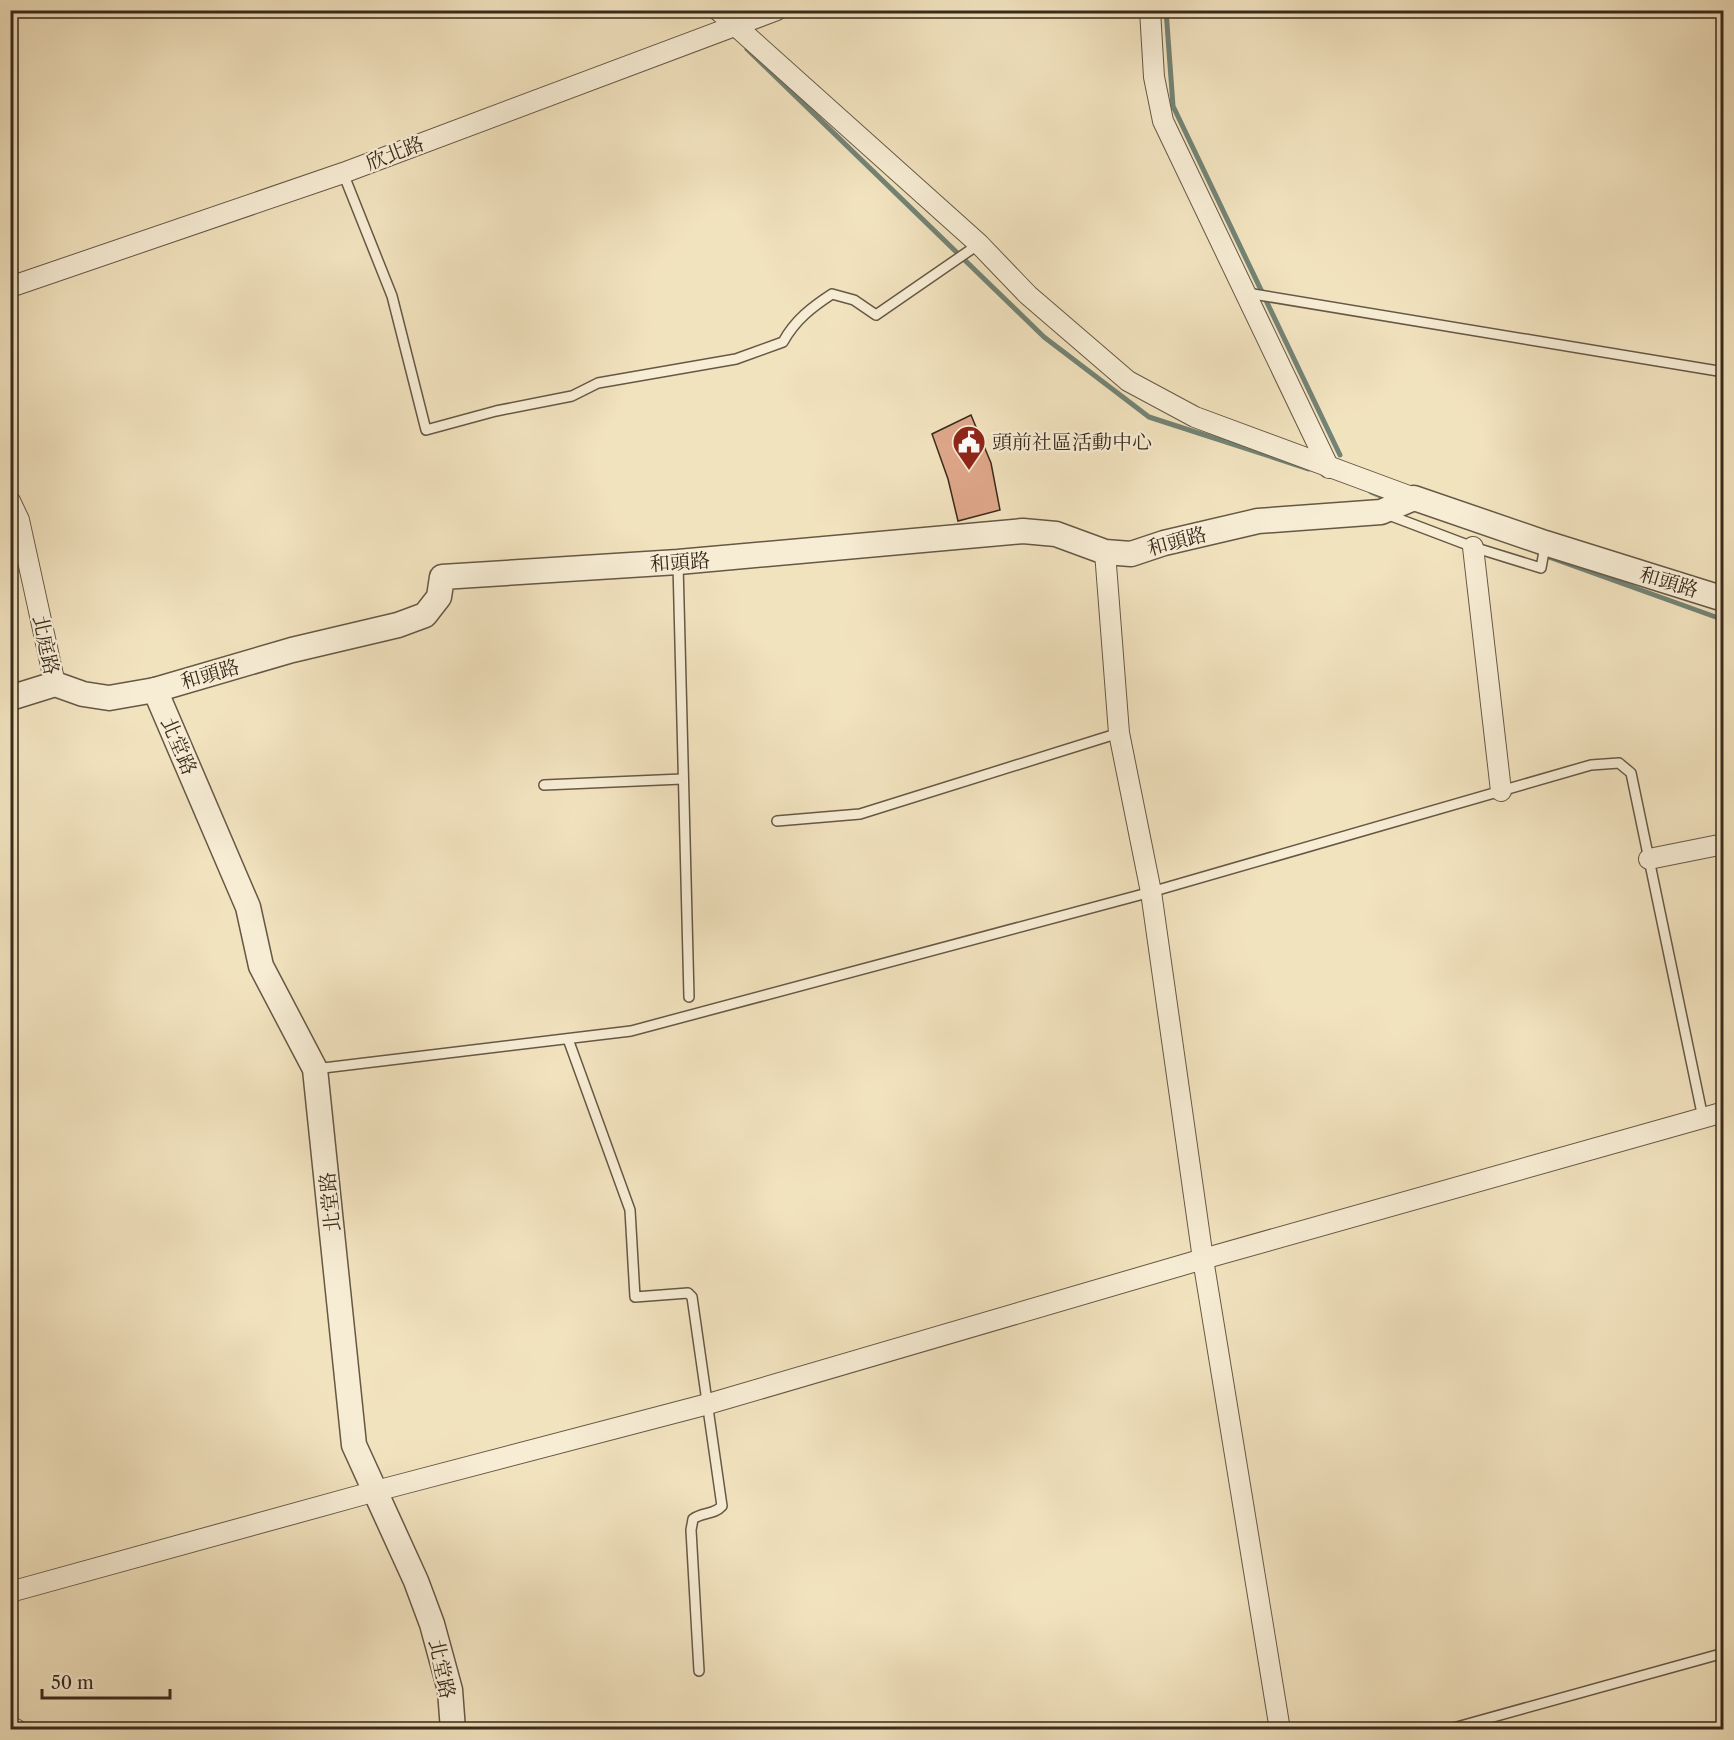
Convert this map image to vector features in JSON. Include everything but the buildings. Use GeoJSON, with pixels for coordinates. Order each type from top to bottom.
{"type":"FeatureCollection","features":[{"type":"Feature","properties":{"kind":"street"},"geometry":{"type":"LineString","coordinates":[[718,10],[979,244],[1028,295],[1128,381],[1195,417],[1414,498]]}},
{"type":"Feature","properties":{"kind":"street","name":"欣北路"},"geometry":{"type":"LineString","coordinates":[[10,287],[343,173],[777,10]]}},
{"type":"Feature","properties":{"kind":"street"},"geometry":{"type":"LineString","coordinates":[[1150,10],[1154,77],[1163,121],[1329,468]]}},
{"type":"Feature","properties":{"kind":"street","name":"和頭路"},"geometry":{"type":"LineString","coordinates":[[55,684],[83,694],[109,698],[155,690],[292,650],[398,625],[425,615],[439,597],[442,577],[678,562],[1023,531],[1056,534],[1105,552],[1131,554],[1164,543],[1258,521],[1381,512],[1414,498],[1545,543],[1724,599]]}},
{"type":"Feature","properties":{"kind":"street","name":"北庭路"},"geometry":{"type":"LineString","coordinates":[[10,501],[19,520],[55,684]]}},
{"type":"Feature","properties":{"kind":"street"},"geometry":{"type":"LineString","coordinates":[[1473,547],[1501,791]]}},
{"type":"Feature","properties":{"kind":"street"},"geometry":{"type":"LineString","coordinates":[[1105,552],[1119,733],[1151,892],[1203,1259],[1280,1730]]}},
{"type":"Feature","properties":{"kind":"street"},"geometry":{"type":"LineString","coordinates":[[10,698],[55,684]]}},
{"type":"Feature","properties":{"kind":"street","name":"北堂路"},"geometry":{"type":"LineString","coordinates":[[155,690],[248,907],[261,966],[315,1069],[354,1445],[416,1581],[432,1624],[450,1690],[453,1730]]}},
{"type":"Feature","properties":{"kind":"street"},"geometry":{"type":"LineString","coordinates":[[1649,859],[1724,843]]}},
{"type":"Feature","properties":{"kind":"street"},"geometry":{"type":"LineString","coordinates":[[10,1592],[376,1491],[708,1404],[1203,1259],[1724,1112]]}},
{"type":"Feature","properties":{"kind":"street"},"geometry":{"type":"LineString","coordinates":[[10,1726],[17,1730]]}},
{"type":"Feature","properties":{"kind":"lane"},"geometry":{"type":"LineString","coordinates":[[343,173],[392,296],[426,430],[496,411],[572,396],[598,383],[736,359],[783,342],[791,326],[813,306],[832,294],[854,300],[876,315],[979,244]]}},
{"type":"Feature","properties":{"kind":"lane"},"geometry":{"type":"LineString","coordinates":[[1244,292],[1724,372]]}},
{"type":"Feature","properties":{"kind":"lane","name":"和頭路"},"geometry":{"type":"LineString","coordinates":[[1381,512],[1473,547],[1541,568],[1545,543]]}},
{"type":"Feature","properties":{"kind":"lane"},"geometry":{"type":"LineString","coordinates":[[678,562],[689,996]]}},
{"type":"Feature","properties":{"kind":"lane"},"geometry":{"type":"LineString","coordinates":[[777,821],[860,814],[1119,733]]}},
{"type":"Feature","properties":{"kind":"lane"},"geometry":{"type":"LineString","coordinates":[[315,1069],[631,1031],[1151,892],[1591,765],[1619,763],[1631,773],[1703,1118]]}},
{"type":"Feature","properties":{"kind":"lane"},"geometry":{"type":"LineString","coordinates":[[544,785],[682,779]]}},
{"type":"Feature","properties":{"kind":"lane"},"geometry":{"type":"LineString","coordinates":[[568,1039],[630,1210],[635,1298],[688,1293],[692,1297],[722,1506],[712,1512],[699,1514],[693,1519],[691,1530],[699,1671]]}},
{"type":"Feature","properties":{"kind":"lane"},"geometry":{"type":"LineString","coordinates":[[1446,1730],[1724,1653]]}},
{"type":"Feature","properties":{"kind":"waterway"},"geometry":{"type":"LineString","coordinates":[[1166,10],[1173,106],[1340,455]]}},
{"type":"Feature","properties":{"kind":"waterway"},"geometry":{"type":"LineString","coordinates":[[747,49],[1044,337],[1149,417],[1309,469]]}},
{"type":"Feature","properties":{"kind":"waterway"},"geometry":{"type":"LineString","coordinates":[[1371,492],[1390,500]]}},
{"type":"Feature","properties":{"kind":"waterway"},"geometry":{"type":"LineString","coordinates":[[1546,556],[1724,620]]}},
{"type":"Feature","properties":{"kind":"place","name":"頭前社區活動中心"},"geometry":{"type":"Point","coordinates":[969,471]}}]}
